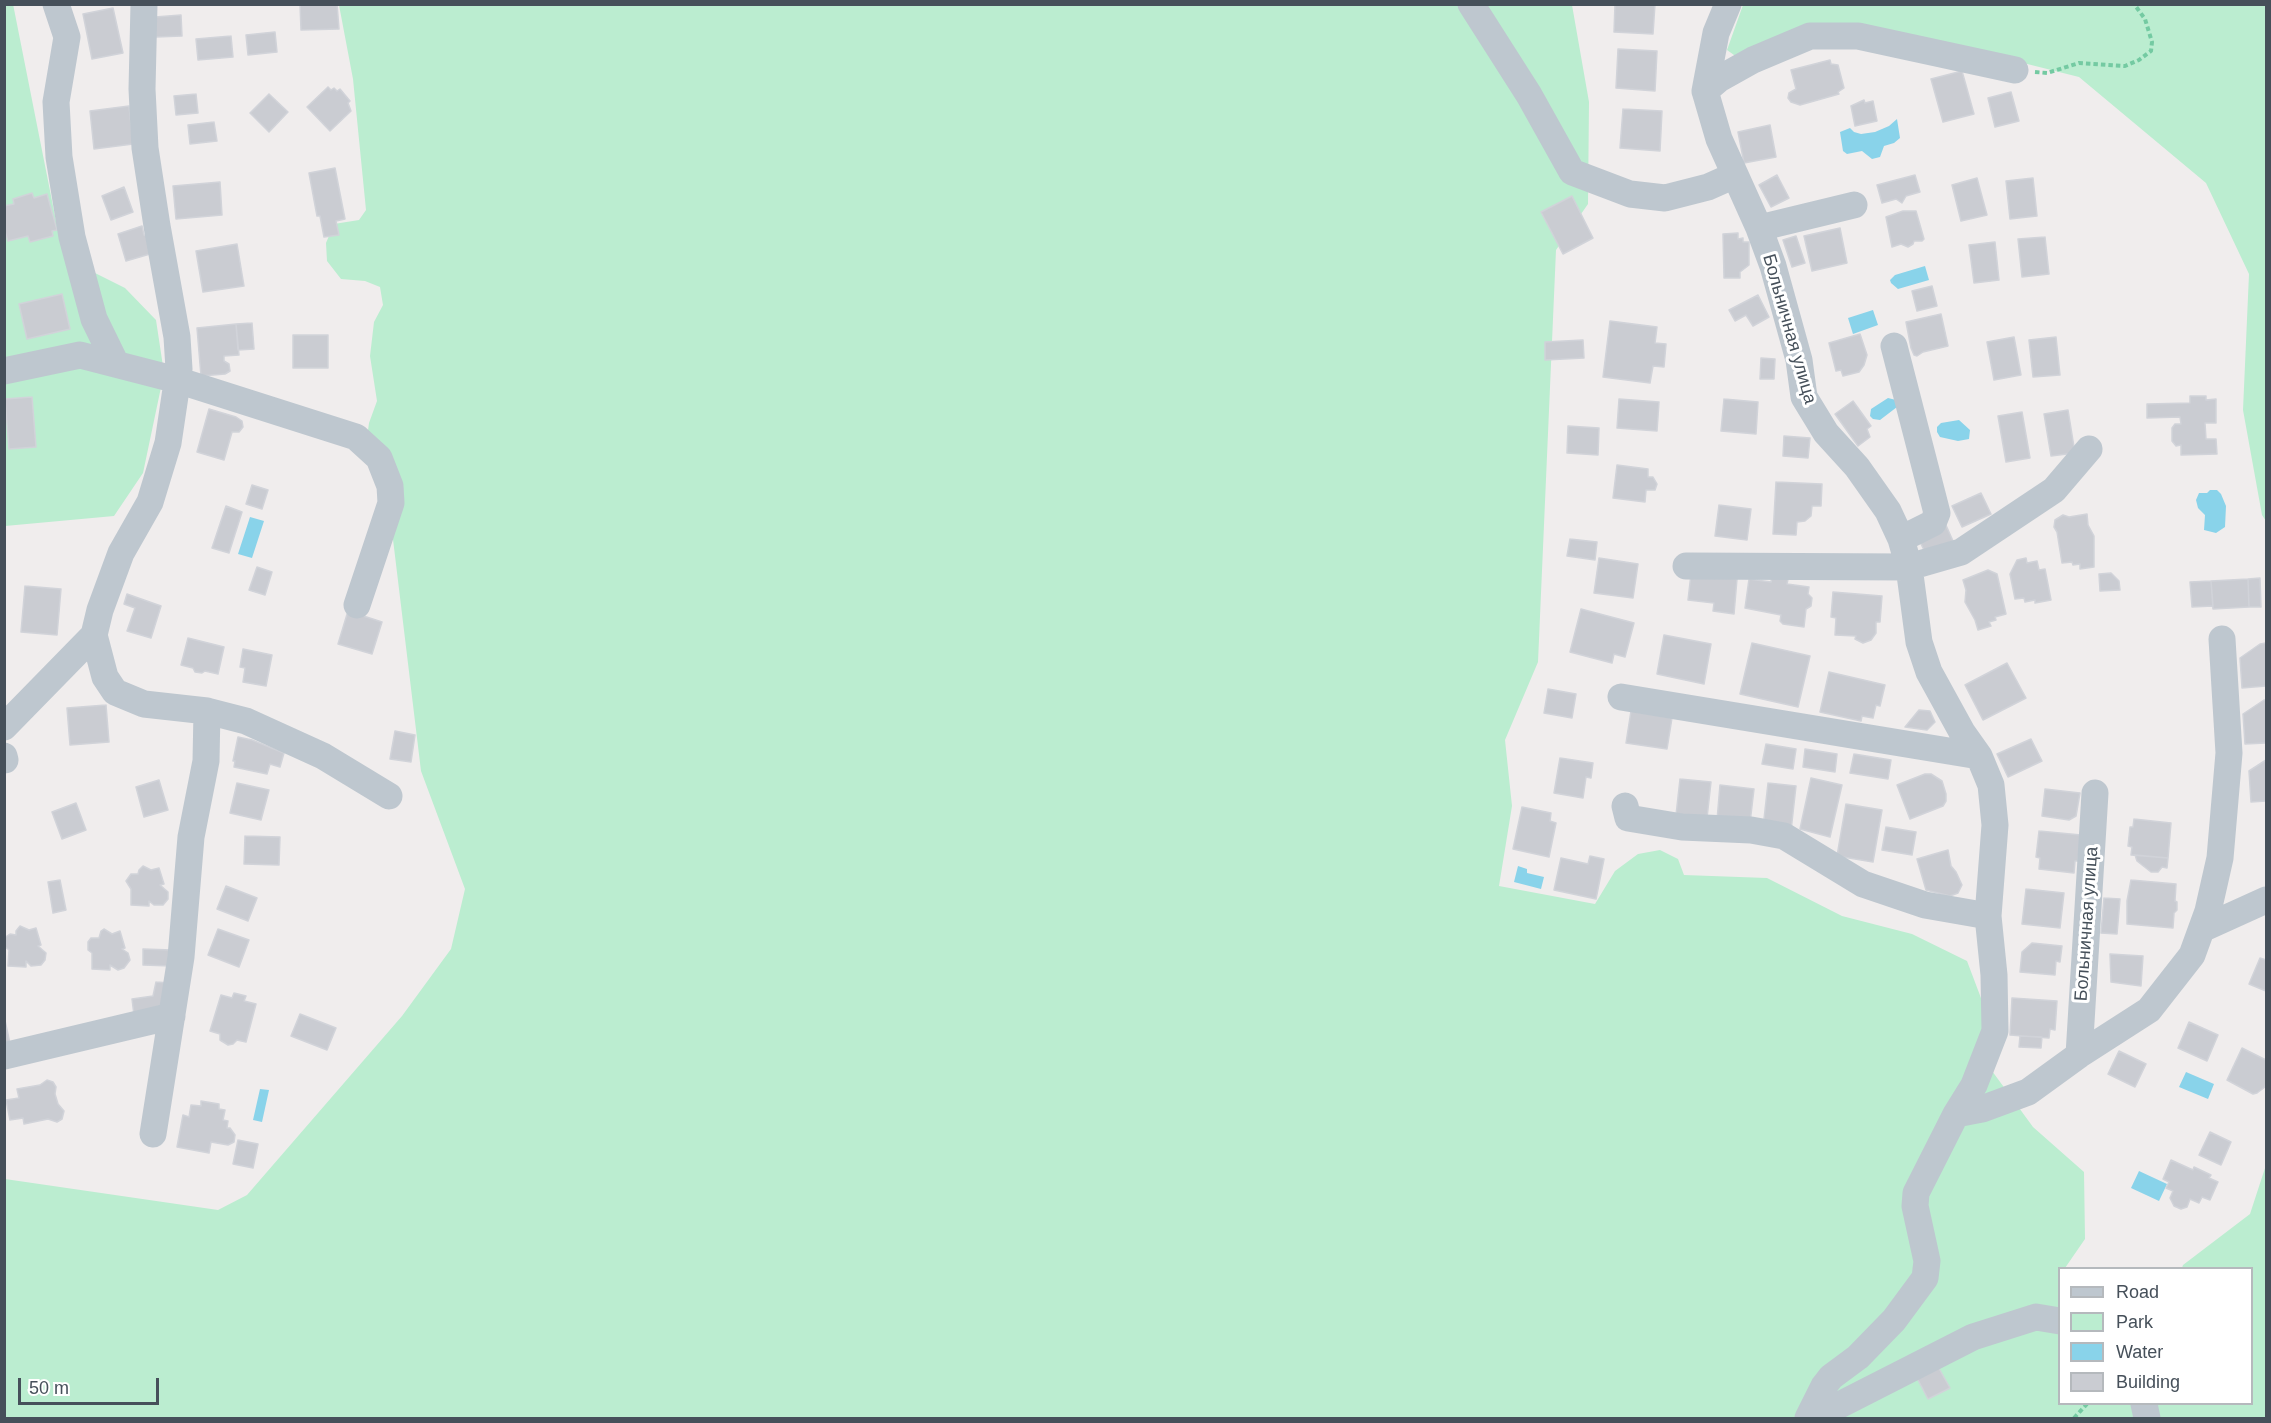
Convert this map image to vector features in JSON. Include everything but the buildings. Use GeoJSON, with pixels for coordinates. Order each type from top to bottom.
{"type":"FeatureCollection","features":[{"type":"Feature","properties":{"kind":"street"},"geometry":{"type":"LineString","coordinates":[[56,4],[67,37],[56,102],[59,157],[72,237],[94,318],[116,364]]}},
{"type":"Feature","properties":{"kind":"street"},"geometry":{"type":"LineString","coordinates":[[144,4],[142,89],[145,148],[156,226],[177,337],[178,369],[168,443],[150,502],[121,553],[100,610],[94,635],[105,677],[115,692],[144,704],[207,711],[246,721],[323,756],[389,796]]}},
{"type":"Feature","properties":{"kind":"street"},"geometry":{"type":"LineString","coordinates":[[1471,4],[1529,95],[1572,172],[1630,194],[1665,198],[1708,187],[1735,175]]}},
{"type":"Feature","properties":{"kind":"street","name":"Больничная улица"},"geometry":{"type":"LineString","coordinates":[[1728,4],[1716,33],[1705,91],[1719,139],[1759,228],[1773,266],[1799,360],[1804,397],[1826,433],[1857,467],[1888,511],[1901,539],[1908,567],[1919,642],[1929,672],[1962,732],[1979,756],[1991,785],[1995,825],[1988,916],[1994,975],[1995,1031],[1974,1085],[1956,1114],[1916,1193],[1915,1206],[1928,1270],[1925,1278],[1887,1328],[1858,1357],[1831,1377],[1824,1386],[1808,1419]]}},
{"type":"Feature","properties":{"kind":"street"},"geometry":{"type":"LineString","coordinates":[[1705,91],[1719,79],[1754,60],[1810,36],[1858,36],[2015,70]]}},
{"type":"Feature","properties":{"kind":"street"},"geometry":{"type":"LineString","coordinates":[[1759,228],[1854,205]]}},
{"type":"Feature","properties":{"kind":"street"},"geometry":{"type":"LineString","coordinates":[[1894,346],[1937,513],[1933,523],[1901,539]]}},
{"type":"Feature","properties":{"kind":"street"},"geometry":{"type":"LineString","coordinates":[[4,371],[80,354],[177,380],[356,437],[380,459],[390,486],[391,503],[357,605]]}},
{"type":"Feature","properties":{"kind":"street"},"geometry":{"type":"LineString","coordinates":[[1686,566],[1908,567],[1961,552],[2054,490],[2089,449]]}},
{"type":"Feature","properties":{"kind":"street"},"geometry":{"type":"LineString","coordinates":[[4,727],[94,635]]}},
{"type":"Feature","properties":{"kind":"street"},"geometry":{"type":"LineString","coordinates":[[1956,1114],[1982,1109],[2028,1092],[2079,1055],[2149,1010],[2192,956],[2208,911],[2220,858],[2229,753],[2222,639]]}},
{"type":"Feature","properties":{"kind":"street"},"geometry":{"type":"LineString","coordinates":[[1621,697],[1979,756]]}},
{"type":"Feature","properties":{"kind":"street"},"geometry":{"type":"LineString","coordinates":[[153,1134],[181,957],[191,837],[206,760],[207,711]]}},
{"type":"Feature","properties":{"kind":"street","name":"Больничная улица"},"geometry":{"type":"LineString","coordinates":[[2079,1055],[2095,793]]}},
{"type":"Feature","properties":{"kind":"street"},"geometry":{"type":"LineString","coordinates":[[1625,806],[1628,818],[1682,827],[1751,830],[1784,836],[1863,884],[1925,905],[1988,916]]}},
{"type":"Feature","properties":{"kind":"street"},"geometry":{"type":"LineString","coordinates":[[2202,928],[2266,900]]}},
{"type":"Feature","properties":{"kind":"street"},"geometry":{"type":"LineString","coordinates":[[4,1056],[172,1016]]}},
{"type":"Feature","properties":{"kind":"street"},"geometry":{"type":"LineString","coordinates":[[1814,1419],[1972,1337],[2036,1317],[2058,1321]]}},
{"type":"Feature","properties":{"kind":"path"},"geometry":{"type":"LineString","coordinates":[[2015,70],[2047,73],[2079,63],[2125,66],[2139,60],[2151,51],[2152,42],[2145,19],[2134,4]]}},
{"type":"Feature","properties":{"kind":"path"},"geometry":{"type":"LineString","coordinates":[[2074,1419],[2086,1405]]}},
{"type":"Feature","properties":{"kind":"green space"},"geometry":{"type":"Polygon","coordinates":[[[13,4],[56,221],[81,266],[125,288],[156,320],[164,373],[143,473],[114,516],[5,526],[4,5],[13,4]]]}},
{"type":"Feature","properties":{"kind":"green space"},"geometry":{"type":"Polygon","coordinates":[[[339,5],[1572,5],[1589,102],[1588,204],[1556,250],[1538,662],[1505,740],[1512,806],[1499,886],[1595,904],[1615,871],[1638,854],[1660,850],[1678,859],[1684,875],[1767,878],[1842,916],[1912,934],[1967,961],[1984,1006],[1984,1060],[2033,1127],[2084,1172],[2085,1239],[2066,1267],[2058,1267],[2058,1405],[2253,1405],[2253,1267],[2182,1267],[2250,1214],[2266,1165],[2266,1418],[5,1418],[5,1179],[218,1210],[247,1195],[402,1016],[451,949],[465,889],[421,771],[388,498],[367,438],[369,423],[377,401],[370,356],[374,322],[383,305],[380,287],[365,281],[341,279],[327,261],[326,243],[334,224],[359,220],[366,210],[353,79],[339,5]]]}},
{"type":"Feature","properties":{"kind":"green space"},"geometry":{"type":"Polygon","coordinates":[[[1743,5],[2266,5],[2266,521],[2262,515],[2243,410],[2249,274],[2206,183],[2079,77],[1904,33],[1741,60],[1727,50],[1743,5]]]}},
{"type":"Feature","properties":{"kind":"water"},"geometry":{"type":"Polygon","coordinates":[[[1897,119],[1900,138],[1884,146],[1880,157],[1872,159],[1862,151],[1847,154],[1843,151],[1840,132],[1850,128],[1861,134],[1875,132],[1889,126],[1897,119]]]}},
{"type":"Feature","properties":{"kind":"water"},"geometry":{"type":"Polygon","coordinates":[[[1925,266],[1929,280],[1898,289],[1891,283],[1890,280],[1895,275],[1925,266]]]}},
{"type":"Feature","properties":{"kind":"water"},"geometry":{"type":"Polygon","coordinates":[[[1873,310],[1878,325],[1853,334],[1848,318],[1873,310]]]}},
{"type":"Feature","properties":{"kind":"water"},"geometry":{"type":"Polygon","coordinates":[[[1888,398],[1896,400],[1897,407],[1880,420],[1873,419],[1870,416],[1871,409],[1888,398]]]}},
{"type":"Feature","properties":{"kind":"water"},"geometry":{"type":"Polygon","coordinates":[[[1959,420],[1970,430],[1969,439],[1958,441],[1940,437],[1937,427],[1941,423],[1959,420]]]}},
{"type":"Feature","properties":{"kind":"water"},"geometry":{"type":"Polygon","coordinates":[[[2210,490],[2217,490],[2221,494],[2226,506],[2225,527],[2216,533],[2204,530],[2205,515],[2198,508],[2196,500],[2199,493],[2207,493],[2210,490]]]}},
{"type":"Feature","properties":{"kind":"water"},"geometry":{"type":"Polygon","coordinates":[[[250,517],[264,521],[252,558],[238,554],[250,517]]]}},
{"type":"Feature","properties":{"kind":"water"},"geometry":{"type":"Polygon","coordinates":[[[1518,866],[1527,869],[1527,873],[1544,877],[1541,889],[1514,882],[1518,866]]]}},
{"type":"Feature","properties":{"kind":"water"},"geometry":{"type":"Polygon","coordinates":[[[2186,1072],[2214,1084],[2208,1099],[2179,1087],[2186,1072]]]}},
{"type":"Feature","properties":{"kind":"water"},"geometry":{"type":"Polygon","coordinates":[[[260,1089],[269,1090],[262,1122],[253,1120],[260,1089]]]}},
{"type":"Feature","properties":{"kind":"water"},"geometry":{"type":"Polygon","coordinates":[[[2139,1171],[2167,1184],[2159,1201],[2131,1188],[2139,1171]]]}}]}
